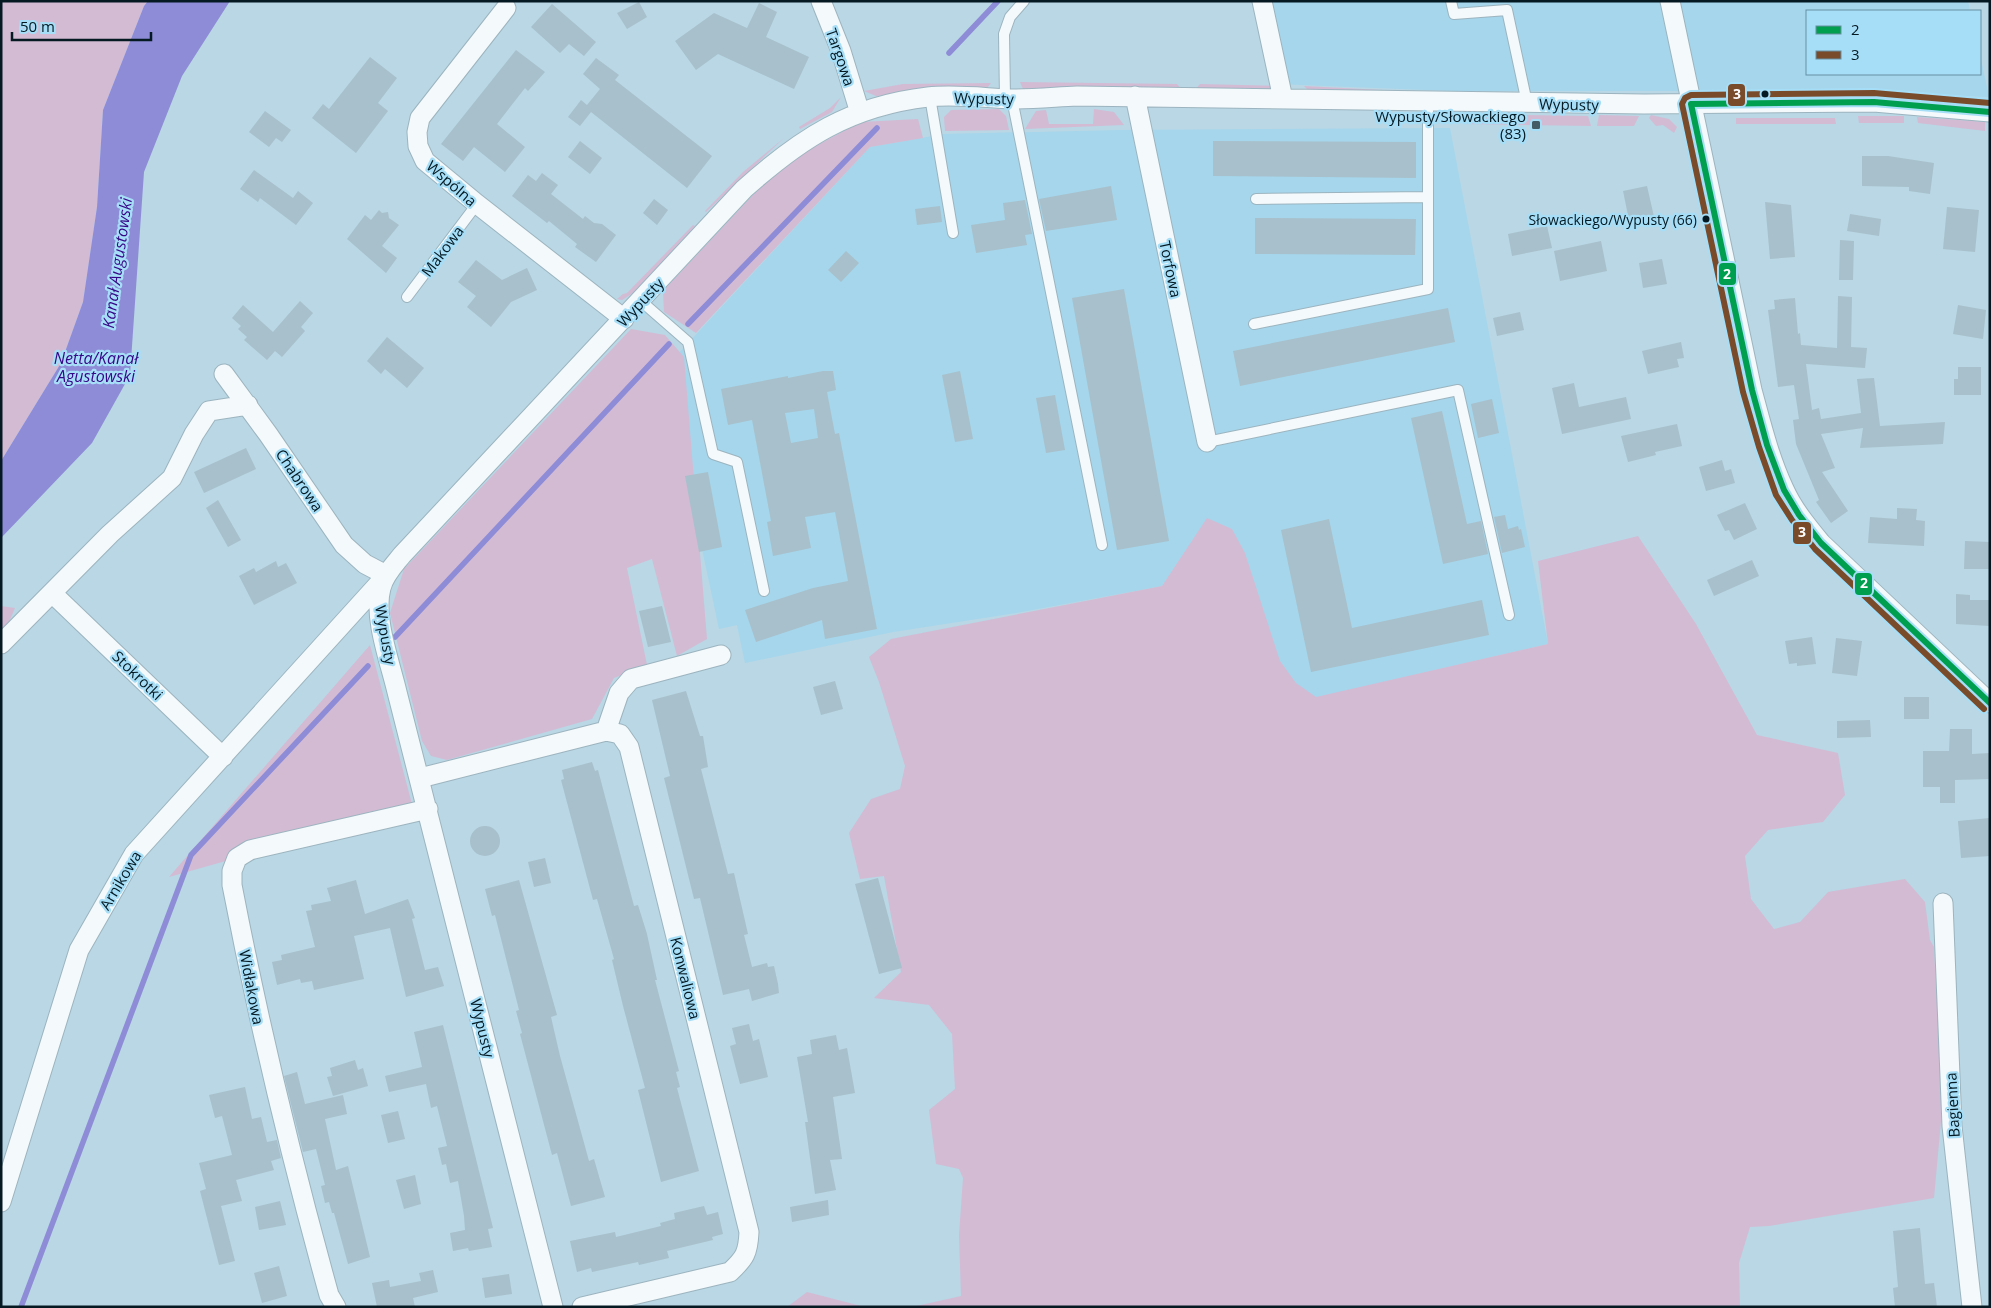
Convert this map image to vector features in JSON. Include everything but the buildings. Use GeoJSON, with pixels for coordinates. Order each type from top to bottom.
{"type":"FeatureCollection","features":[{"type":"Feature","properties":{"kind":"street","name":"Targowa"},"geometry":{"type":"LineString","coordinates":[[821,1],[841,51],[860,113]]}},
{"type":"Feature","properties":{"kind":"street"},"geometry":{"type":"LineString","coordinates":[[1262,1],[1283,99]]}},
{"type":"Feature","properties":{"kind":"street"},"geometry":{"type":"LineString","coordinates":[[1670,1],[1752,390],[1767,445],[1784,490],[1799,515],[1821,543],[1990,704]]}},
{"type":"Feature","properties":{"kind":"street","name":"Wspólna"},"geometry":{"type":"LineString","coordinates":[[506,8],[420,118],[416,132],[418,146],[425,161],[476,204],[624,318]]}},
{"type":"Feature","properties":{"kind":"street","name":"Wypusty"},"geometry":{"type":"LineString","coordinates":[[553,1307],[379,611],[381,588],[386,576],[402,555],[744,188],[776,160],[805,139],[860,113],[888,104],[930,97],[1135,96],[1691,104]]}},
{"type":"Feature","properties":{"kind":"street","name":"Torfowa"},"geometry":{"type":"LineString","coordinates":[[1135,96],[1207,442]]}},
{"type":"Feature","properties":{"kind":"street"},"geometry":{"type":"LineString","coordinates":[[1691,104],[1874,102],[1990,112]]}},
{"type":"Feature","properties":{"kind":"street","name":"Chabrowa"},"geometry":{"type":"LineString","coordinates":[[224,374],[248,405],[344,545],[365,564],[386,576]]}},
{"type":"Feature","properties":{"kind":"street"},"geometry":{"type":"LineString","coordinates":[[1,644],[110,534],[172,478],[194,434],[209,411],[248,405]]}},
{"type":"Feature","properties":{"kind":"street","name":"Arnikowa"},"geometry":{"type":"LineString","coordinates":[[1,1202],[79,950],[134,854],[386,576]]}},
{"type":"Feature","properties":{"kind":"street","name":"Stokrotki"},"geometry":{"type":"LineString","coordinates":[[52,593],[223,757]]}},
{"type":"Feature","properties":{"kind":"street"},"geometry":{"type":"LineString","coordinates":[[420,778],[606,730],[619,693],[632,679],[720,655]]}},
{"type":"Feature","properties":{"kind":"street","name":"Konwaliowa"},"geometry":{"type":"LineString","coordinates":[[582,1307],[730,1272],[741,1262],[748,1249],[749,1232],[629,747],[620,734],[606,730]]}},
{"type":"Feature","properties":{"kind":"street","name":"Widłakowa"},"geometry":{"type":"LineString","coordinates":[[336,1307],[330,1295],[292,1161],[262,1036],[232,885],[232,871],[237,858],[250,850],[428,810]]}},
{"type":"Feature","properties":{"kind":"street","name":"Bagienna"},"geometry":{"type":"LineString","coordinates":[[1943,903],[1952,1126],[1972,1307]]}},
{"type":"Feature","properties":{"kind":"lane"},"geometry":{"type":"LineString","coordinates":[[1024,1],[1010,17],[1004,34],[1008,98],[1102,545]]}},
{"type":"Feature","properties":{"kind":"lane"},"geometry":{"type":"LineString","coordinates":[[1451,1],[1454,14],[1507,10],[1527,103]]}},
{"type":"Feature","properties":{"kind":"lane"},"geometry":{"type":"LineString","coordinates":[[930,97],[953,233]]}},
{"type":"Feature","properties":{"kind":"lane"},"geometry":{"type":"LineString","coordinates":[[1254,324],[1428,289],[1428,101]]}},
{"type":"Feature","properties":{"kind":"lane"},"geometry":{"type":"LineString","coordinates":[[1256,199],[1428,197]]}},
{"type":"Feature","properties":{"kind":"lane","name":"Makowa"},"geometry":{"type":"LineString","coordinates":[[407,297],[476,204]]}},
{"type":"Feature","properties":{"kind":"lane"},"geometry":{"type":"LineString","coordinates":[[640,301],[688,342],[713,454],[737,462],[764,591]]}},
{"type":"Feature","properties":{"kind":"lane"},"geometry":{"type":"LineString","coordinates":[[1207,442],[1458,390],[1509,615]]}},
{"type":"Feature","properties":{"kind":"shaded area"},"geometry":{"type":"Polygon","coordinates":[[[1,1],[148,1],[144,6],[103,110],[97,207],[83,302],[61,363],[1,461],[1,1]]]}},
{"type":"Feature","properties":{"kind":"shaded area"},"geometry":{"type":"Polygon","coordinates":[[[1261,1],[1968,1],[1970,10],[1806,10],[1806,75],[1981,75],[1981,60],[1989,97],[1847,91],[1451,91],[1277,84],[1261,1]]]}},
{"type":"Feature","properties":{"kind":"shaded area"},"geometry":{"type":"Polygon","coordinates":[[[1020,82],[1177,84],[1183,91],[1023,89],[1020,82]]]}},
{"type":"Feature","properties":{"kind":"shaded area"},"geometry":{"type":"Polygon","coordinates":[[[991,83],[987,88],[876,96],[864,91],[903,84],[991,83]]]}},
{"type":"Feature","properties":{"kind":"shaded area"},"geometry":{"type":"Polygon","coordinates":[[[1200,84],[1282,86],[1274,91],[1194,91],[1200,84]]]}},
{"type":"Feature","properties":{"kind":"shaded area"},"geometry":{"type":"Polygon","coordinates":[[[1304,86],[1402,91],[1310,92],[1304,86]]]}},
{"type":"Feature","properties":{"kind":"shaded area"},"geometry":{"type":"Polygon","coordinates":[[[841,97],[832,112],[800,129],[799,127],[830,108],[841,97]]]}},
{"type":"Feature","properties":{"kind":"shaded area"},"geometry":{"type":"Polygon","coordinates":[[[999,109],[1006,116],[1009,130],[945,131],[944,117],[951,110],[999,109]]]}},
{"type":"Feature","properties":{"kind":"shaded area"},"geometry":{"type":"Polygon","coordinates":[[[1094,109],[1114,112],[1124,125],[1025,129],[1036,111],[1046,110],[1049,124],[1093,124],[1094,109]]]}},
{"type":"Feature","properties":{"kind":"shaded area"},"geometry":{"type":"Polygon","coordinates":[[[1463,114],[1588,116],[1591,126],[1464,124],[1463,114]]]}},
{"type":"Feature","properties":{"kind":"shaded area"},"geometry":{"type":"Polygon","coordinates":[[[1599,115],[1639,116],[1634,126],[1597,126],[1599,115]]]}},
{"type":"Feature","properties":{"kind":"shaded area"},"geometry":{"type":"Polygon","coordinates":[[[1651,115],[1669,119],[1677,127],[1674,133],[1663,125],[1656,126],[1649,118],[1651,115]]]}},
{"type":"Feature","properties":{"kind":"shaded area"},"geometry":{"type":"Polygon","coordinates":[[[1858,116],[1904,116],[1904,123],[1859,123],[1858,116]]]}},
{"type":"Feature","properties":{"kind":"shaded area"},"geometry":{"type":"Polygon","coordinates":[[[1917,117],[1985,122],[1985,131],[1918,123],[1917,117]]]}},
{"type":"Feature","properties":{"kind":"shaded area"},"geometry":{"type":"Polygon","coordinates":[[[1736,118],[1835,118],[1836,124],[1736,124],[1736,118]]]}},
{"type":"Feature","properties":{"kind":"shaded area"},"geometry":{"type":"Polygon","coordinates":[[[918,119],[923,138],[870,147],[696,333],[664,312],[663,291],[767,180],[795,157],[861,122],[918,119]]]}},
{"type":"Feature","properties":{"kind":"shaded area"},"geometry":{"type":"Polygon","coordinates":[[[1450,128],[1548,644],[1250,713],[1207,519],[1162,586],[1016,613],[893,632],[745,663],[737,625],[719,629],[664,369],[870,147],[944,134],[1122,130],[1450,128]]]}},
{"type":"Feature","properties":{"kind":"shaded area"},"geometry":{"type":"Polygon","coordinates":[[[784,138],[706,212],[705,211],[743,172],[784,138]]]}},
{"type":"Feature","properties":{"kind":"shaded area"},"geometry":{"type":"Polygon","coordinates":[[[693,225],[695,226],[633,293],[622,300],[617,299],[627,293],[693,225]]]}},
{"type":"Feature","properties":{"kind":"shaded area"},"geometry":{"type":"Polygon","coordinates":[[[631,329],[665,335],[684,357],[707,639],[677,656],[652,559],[627,568],[647,665],[614,678],[592,719],[447,760],[431,756],[422,741],[390,613],[404,569],[631,329]]]}},
{"type":"Feature","properties":{"kind":"shaded area"},"geometry":{"type":"Polygon","coordinates":[[[1207,518],[1232,529],[1245,553],[1280,661],[1296,683],[1316,697],[1548,644],[1538,561],[1638,536],[1696,624],[1757,735],[1838,753],[1845,795],[1823,822],[1768,830],[1745,856],[1751,899],[1774,929],[1800,922],[1828,892],[1905,879],[1925,902],[1930,940],[1934,947],[1936,989],[1942,1011],[1940,1020],[1941,1121],[1934,1198],[1769,1226],[1750,1227],[1739,1263],[1740,1307],[912,1307],[961,1296],[959,1235],[963,1178],[959,1169],[936,1164],[929,1110],[955,1089],[952,1034],[929,1005],[874,998],[901,972],[884,876],[860,879],[849,833],[871,799],[900,789],[905,766],[879,682],[869,657],[891,639],[1162,586],[1207,518]]]}},
{"type":"Feature","properties":{"kind":"shaded area"},"geometry":{"type":"Polygon","coordinates":[[[1,606],[15,608],[6,629],[1,633],[1,606]]]}},
{"type":"Feature","properties":{"kind":"shaded area"},"geometry":{"type":"Polygon","coordinates":[[[370,645],[413,808],[169,877],[370,645]]]}},
{"type":"Feature","properties":{"kind":"shaded area"},"geometry":{"type":"Polygon","coordinates":[[[807,1292],[865,1307],[787,1307],[807,1292]]]}},
{"type":"Feature","properties":{"kind":"water","name":"Netta/Kanał Agustowski"},"geometry":{"type":"Polygon","coordinates":[[[148,1],[230,1],[182,76],[144,172],[130,375],[92,443],[1,538],[1,461],[61,363],[83,302],[97,207],[103,110],[144,6],[148,1]]]}},
{"type":"Feature","properties":{"kind":"waterway"},"geometry":{"type":"LineString","coordinates":[[949,53],[998,1]]}},
{"type":"Feature","properties":{"kind":"waterway"},"geometry":{"type":"LineString","coordinates":[[688,324],[877,128]]}},
{"type":"Feature","properties":{"kind":"waterway"},"geometry":{"type":"LineString","coordinates":[[395,637],[669,344]]}},
{"type":"Feature","properties":{"kind":"waterway"},"geometry":{"type":"LineString","coordinates":[[21,1307],[191,855],[368,666]]}},
{"type":"Feature","properties":{"kind":"transit line","name":"3"},"geometry":{"type":"LineString","coordinates":[[1984,709],[1815,549],[1792,520],[1776,495],[1759,447],[1743,392],[1682,104],[1685,98],[1691,95],[1874,93],[1990,103]]}},
{"type":"Feature","properties":{"kind":"transit line","name":"2"},"geometry":{"type":"LineString","coordinates":[[1691,104],[1874,102],[1990,112]]}},
{"type":"Feature","properties":{"kind":"transit line","name":"2"},"geometry":{"type":"LineString","coordinates":[[1691,104],[1752,390],[1767,445],[1784,490],[1799,515],[1821,543],[1990,703]]}},
{"type":"Feature","properties":{"kind":"place","name":"Wypusty/Słowackiego (83)"},"geometry":{"type":"Point","coordinates":[1536,125]}},
{"type":"Feature","properties":{"kind":"place","name":"Słowackiego/Wypusty (66)"},"geometry":{"type":"Point","coordinates":[1706,219]}},
{"type":"Feature","properties":{"kind":"water label","name":"Kanał Augustowski"},"geometry":{"type":"Point","coordinates":[117,263]}}]}
